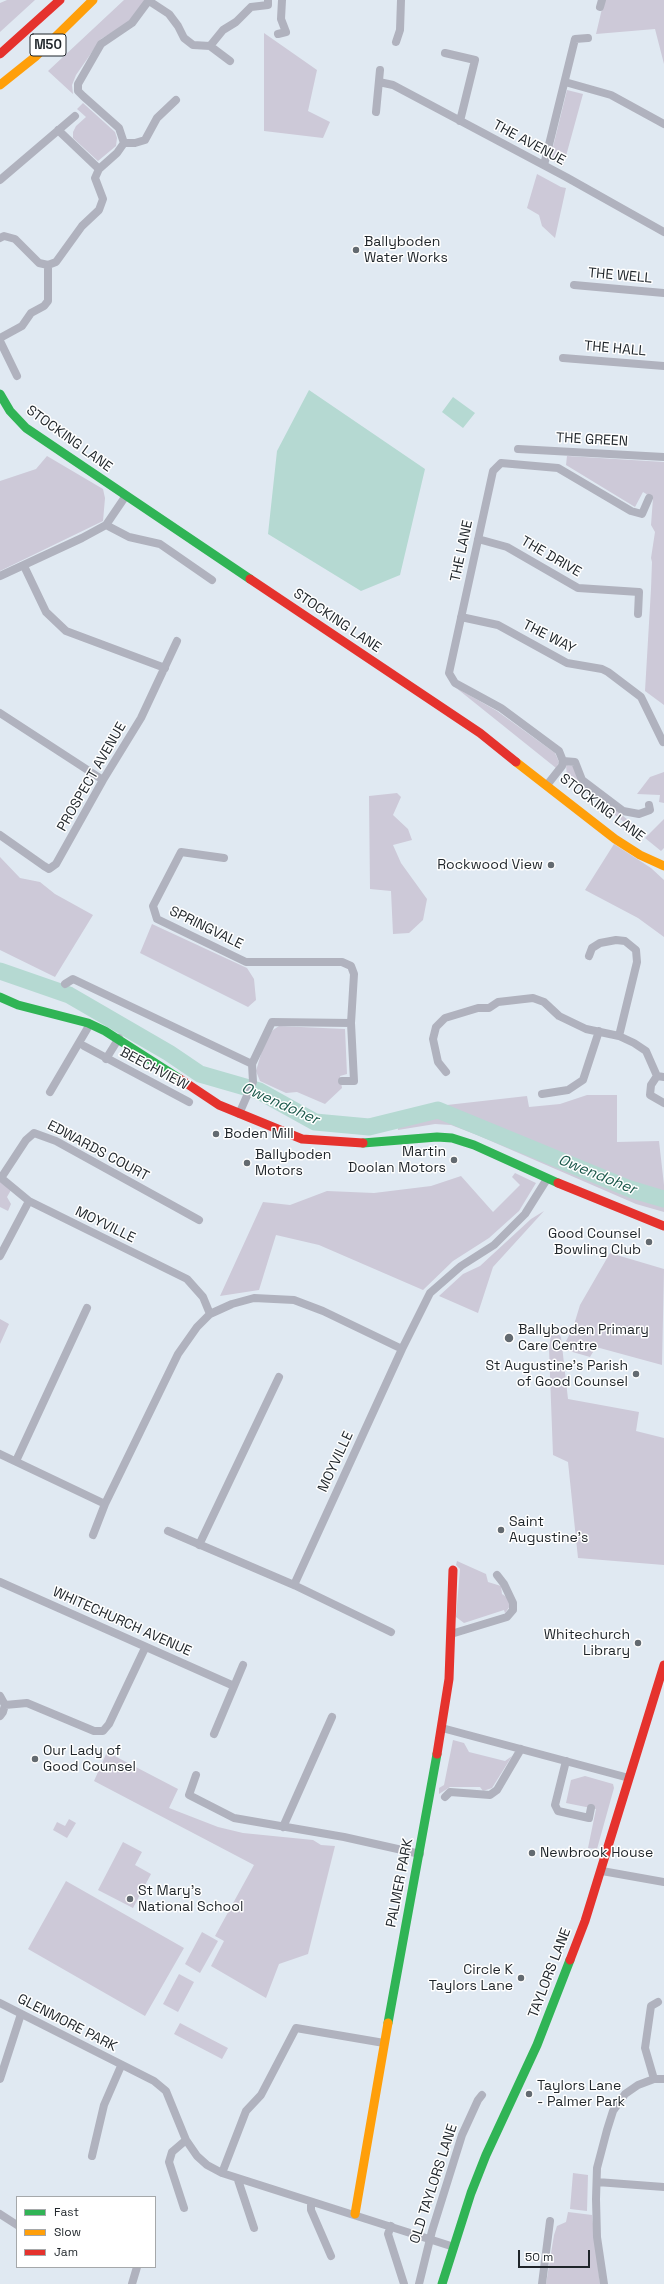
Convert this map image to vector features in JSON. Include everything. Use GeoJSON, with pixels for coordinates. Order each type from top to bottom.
{"type":"FeatureCollection","features":[{"type":"Feature","properties":{"kind":"main road","name":"M50"},"geometry":{"type":"LineString","coordinates":[[0,54],[60,0]]}},
{"type":"Feature","properties":{"kind":"main road","name":"M50"},"geometry":{"type":"LineString","coordinates":[[0,85],[35,57],[93,0]]}},
{"type":"Feature","properties":{"kind":"main road","name":"STOCKING LANE"},"geometry":{"type":"LineString","coordinates":[[0,394],[10,411],[26,428],[125,497],[480,733],[615,839],[640,855],[664,866]]}},
{"type":"Feature","properties":{"kind":"main road"},"geometry":{"type":"LineString","coordinates":[[0,997],[18,1005],[90,1024],[119,1038],[219,1105],[302,1139],[366,1143],[437,1137],[452,1138],[474,1145],[547,1179],[664,1226]]}},
{"type":"Feature","properties":{"kind":"main road","name":"PALMER PARK"},"geometry":{"type":"LineString","coordinates":[[355,2214],[384,2042],[420,1854],[442,1728],[448,1679],[453,1570]]}},
{"type":"Feature","properties":{"kind":"main road","name":"TAYLORS LANE"},"geometry":{"type":"LineString","coordinates":[[442,2284],[486,2154],[529,2064],[566,1975],[602,1871],[664,1664]]}},
{"type":"Feature","properties":{"kind":"street"},"geometry":{"type":"LineString","coordinates":[[124,143],[119,128],[78,91],[78,84],[102,44],[132,23],[149,0],[169,14],[178,26],[184,38],[193,45],[210,46],[230,61]]}},
{"type":"Feature","properties":{"kind":"street"},"geometry":{"type":"LineString","coordinates":[[210,46],[223,30],[236,22],[251,8],[268,5],[268,0]]}},
{"type":"Feature","properties":{"kind":"street"},"geometry":{"type":"LineString","coordinates":[[278,34],[286,32],[282,19],[282,0]]}},
{"type":"Feature","properties":{"kind":"street"},"geometry":{"type":"LineString","coordinates":[[396,42],[400,30],[401,0]]}},
{"type":"Feature","properties":{"kind":"street"},"geometry":{"type":"LineString","coordinates":[[544,165],[575,39],[588,38]]}},
{"type":"Feature","properties":{"kind":"street"},"geometry":{"type":"LineString","coordinates":[[445,53],[475,60],[460,122]]}},
{"type":"Feature","properties":{"kind":"street"},"geometry":{"type":"LineString","coordinates":[[376,112],[380,70]]}},
{"type":"Feature","properties":{"kind":"street","name":"THE AVENUE"},"geometry":{"type":"LineString","coordinates":[[378,82],[393,85],[460,122],[544,165],[664,232]]}},
{"type":"Feature","properties":{"kind":"street"},"geometry":{"type":"LineString","coordinates":[[565,82],[612,95],[664,124]]}},
{"type":"Feature","properties":{"kind":"street"},"geometry":{"type":"LineString","coordinates":[[124,143],[135,143],[145,140],[157,118],[176,100]]}},
{"type":"Feature","properties":{"kind":"street"},"geometry":{"type":"LineString","coordinates":[[0,180],[75,116]]}},
{"type":"Feature","properties":{"kind":"street"},"geometry":{"type":"LineString","coordinates":[[58,130],[99,169]]}},
{"type":"Feature","properties":{"kind":"street"},"geometry":{"type":"LineString","coordinates":[[0,238],[4,236],[15,239],[39,263],[48,265],[56,262],[82,226],[100,210],[103,199],[95,178],[99,169],[117,153],[124,143]]}},
{"type":"Feature","properties":{"kind":"street"},"geometry":{"type":"LineString","coordinates":[[17,376],[0,340],[22,326],[31,313],[44,306],[48,301],[48,265]]}},
{"type":"Feature","properties":{"kind":"street","name":"THE WELL"},"geometry":{"type":"LineString","coordinates":[[574,285],[664,293]]}},
{"type":"Feature","properties":{"kind":"street","name":"THE HALL"},"geometry":{"type":"LineString","coordinates":[[563,358],[664,366]]}},
{"type":"Feature","properties":{"kind":"street","name":"THE GREEN"},"geometry":{"type":"LineString","coordinates":[[518,449],[664,457]]}},
{"type":"Feature","properties":{"kind":"street"},"geometry":{"type":"LineString","coordinates":[[548,466],[550,450]]}},
{"type":"Feature","properties":{"kind":"street","name":"THE LANE"},"geometry":{"type":"LineString","coordinates":[[649,805],[650,810],[639,814],[623,811],[582,780],[575,762],[563,761],[558,751],[501,708],[450,679],[448,670],[493,471],[496,466],[501,463],[558,468],[631,511],[642,514],[650,498]]}},
{"type":"Feature","properties":{"kind":"street"},"geometry":{"type":"LineString","coordinates":[[0,576],[24,566],[106,525],[125,497]]}},
{"type":"Feature","properties":{"kind":"street"},"geometry":{"type":"LineString","coordinates":[[106,525],[129,537],[160,544],[212,580]]}},
{"type":"Feature","properties":{"kind":"street","name":"THE DRIVE"},"geometry":{"type":"LineString","coordinates":[[478,539],[507,547],[578,588],[640,592],[638,614]]}},
{"type":"Feature","properties":{"kind":"street"},"geometry":{"type":"LineString","coordinates":[[24,566],[46,612],[66,631],[165,668]]}},
{"type":"Feature","properties":{"kind":"street","name":"THE WAY"},"geometry":{"type":"LineString","coordinates":[[461,617],[498,625],[567,663],[602,669],[608,672],[642,697],[663,742]]}},
{"type":"Feature","properties":{"kind":"street","name":"PROSPECT AVENUE"},"geometry":{"type":"LineString","coordinates":[[0,835],[49,869],[56,864],[103,780],[141,718],[177,641]]}},
{"type":"Feature","properties":{"kind":"street"},"geometry":{"type":"LineString","coordinates":[[0,713],[103,780]]}},
{"type":"Feature","properties":{"kind":"street"},"geometry":{"type":"LineString","coordinates":[[547,785],[560,768],[563,761]]}},
{"type":"Feature","properties":{"kind":"street","name":"SPRINGVALE"},"geometry":{"type":"LineString","coordinates":[[224,858],[181,852],[154,906],[157,919],[246,962],[342,962],[351,966],[354,974],[351,1024],[354,1081],[342,1081]]}},
{"type":"Feature","properties":{"kind":"street"},"geometry":{"type":"LineString","coordinates":[[589,956],[592,948],[600,943],[616,940],[625,941],[636,950],[637,962],[619,1036]]}},
{"type":"Feature","properties":{"kind":"street"},"geometry":{"type":"LineString","coordinates":[[65,984],[73,979],[252,1064]]}},
{"type":"Feature","properties":{"kind":"street"},"geometry":{"type":"LineString","coordinates":[[446,1072],[438,1062],[433,1039],[436,1027],[445,1018],[478,1008],[488,1008],[498,1002],[534,998],[544,1002],[559,1016],[586,1028],[619,1036],[646,1051],[661,1077],[651,1085],[650,1095],[664,1103]]}},
{"type":"Feature","properties":{"kind":"street"},"geometry":{"type":"LineString","coordinates":[[239,1114],[254,1082],[252,1064],[272,1022],[351,1024]]}},
{"type":"Feature","properties":{"kind":"street"},"geometry":{"type":"LineString","coordinates":[[50,1092],[90,1024]]}},
{"type":"Feature","properties":{"kind":"street"},"geometry":{"type":"LineString","coordinates":[[542,1094],[568,1090],[583,1080],[599,1031]]}},
{"type":"Feature","properties":{"kind":"street","name":"BEECHVIEW"},"geometry":{"type":"LineString","coordinates":[[106,1058],[119,1038]]}},
{"type":"Feature","properties":{"kind":"street","name":"BEECHVIEW"},"geometry":{"type":"LineString","coordinates":[[84,1046],[189,1102]]}},
{"type":"Feature","properties":{"kind":"street","name":"EDWARDS COURT"},"geometry":{"type":"LineString","coordinates":[[0,1177],[26,1140],[34,1133],[56,1141],[199,1220]]}},
{"type":"Feature","properties":{"kind":"street","name":"MOYVILLE"},"geometry":{"type":"LineString","coordinates":[[0,1177],[29,1201],[187,1279],[202,1297],[210,1314]]}},
{"type":"Feature","properties":{"kind":"street","name":"MOYVILLE"},"geometry":{"type":"LineString","coordinates":[[294,1585],[402,1349],[430,1293],[461,1266],[494,1245],[525,1214],[547,1179]]}},
{"type":"Feature","properties":{"kind":"street"},"geometry":{"type":"LineString","coordinates":[[0,1256],[29,1201]]}},
{"type":"Feature","properties":{"kind":"street"},"geometry":{"type":"LineString","coordinates":[[93,1534],[105,1504],[178,1354],[197,1327],[210,1314],[232,1304],[254,1298],[294,1300],[323,1311],[402,1349]]}},
{"type":"Feature","properties":{"kind":"street"},"geometry":{"type":"LineString","coordinates":[[16,1461],[87,1308]]}},
{"type":"Feature","properties":{"kind":"street"},"geometry":{"type":"LineString","coordinates":[[199,1545],[279,1377]]}},
{"type":"Feature","properties":{"kind":"street"},"geometry":{"type":"LineString","coordinates":[[0,1454],[105,1504]]}},
{"type":"Feature","properties":{"kind":"street"},"geometry":{"type":"LineString","coordinates":[[168,1531],[294,1585],[391,1632]]}},
{"type":"Feature","properties":{"kind":"street"},"geometry":{"type":"LineString","coordinates":[[451,1634],[506,1617],[513,1610],[513,1603],[504,1584],[497,1575]]}},
{"type":"Feature","properties":{"kind":"street","name":"WHITECHURCH AVENUE"},"geometry":{"type":"LineString","coordinates":[[0,1582],[234,1686]]}},
{"type":"Feature","properties":{"kind":"street"},"geometry":{"type":"LineString","coordinates":[[5,1705],[27,1703],[94,1731],[102,1731],[109,1724],[146,1648]]}},
{"type":"Feature","properties":{"kind":"street"},"geometry":{"type":"LineString","coordinates":[[214,1734],[243,1665]]}},
{"type":"Feature","properties":{"kind":"street"},"geometry":{"type":"LineString","coordinates":[[0,1696],[5,1705],[0,1716]]}},
{"type":"Feature","properties":{"kind":"street"},"geometry":{"type":"LineString","coordinates":[[283,1827],[332,1717]]}},
{"type":"Feature","properties":{"kind":"street"},"geometry":{"type":"LineString","coordinates":[[442,1728],[629,1778]]}},
{"type":"Feature","properties":{"kind":"street"},"geometry":{"type":"LineString","coordinates":[[445,1797],[450,1792],[490,1795],[497,1790],[521,1749]]}},
{"type":"Feature","properties":{"kind":"street"},"geometry":{"type":"LineString","coordinates":[[566,1761],[555,1805],[558,1811],[589,1818],[591,1808]]}},
{"type":"Feature","properties":{"kind":"street"},"geometry":{"type":"LineString","coordinates":[[196,1775],[189,1795],[198,1801],[234,1818],[420,1854]]}},
{"type":"Feature","properties":{"kind":"street"},"geometry":{"type":"LineString","coordinates":[[602,1871],[664,1882]]}},
{"type":"Feature","properties":{"kind":"street"},"geometry":{"type":"LineString","coordinates":[[654,2079],[645,2048],[651,2006],[658,2002]]}},
{"type":"Feature","properties":{"kind":"street","name":"GLENMORE PARK"},"geometry":{"type":"LineString","coordinates":[[0,2003],[121,2066],[154,2081],[166,2092],[186,2140],[197,2156],[207,2165],[238,2180],[355,2214],[454,2247]]}},
{"type":"Feature","properties":{"kind":"street"},"geometry":{"type":"LineString","coordinates":[[0,2078],[21,2014]]}},
{"type":"Feature","properties":{"kind":"street"},"geometry":{"type":"LineString","coordinates":[[222,2173],[246,2111],[261,2095],[296,2028],[384,2042]]}},
{"type":"Feature","properties":{"kind":"street","name":"GLENMORE PARK"},"geometry":{"type":"LineString","coordinates":[[92,2156],[104,2105],[121,2066]]}},
{"type":"Feature","properties":{"kind":"street"},"geometry":{"type":"LineString","coordinates":[[604,2284],[597,2237],[597,2182],[601,2153],[617,2104],[625,2094],[638,2085],[654,2079],[664,2078]]}},
{"type":"Feature","properties":{"kind":"street","name":"OLD TAYLORS LANE"},"geometry":{"type":"LineString","coordinates":[[419,2284],[430,2239],[462,2135],[478,2100],[482,2095]]}},
{"type":"Feature","properties":{"kind":"street"},"geometry":{"type":"LineString","coordinates":[[184,2208],[169,2162],[172,2152],[186,2140]]}},
{"type":"Feature","properties":{"kind":"street"},"geometry":{"type":"LineString","coordinates":[[238,2180],[254,2228]]}},
{"type":"Feature","properties":{"kind":"street"},"geometry":{"type":"LineString","coordinates":[[597,2182],[664,2187]]}},
{"type":"Feature","properties":{"kind":"street"},"geometry":{"type":"LineString","coordinates":[[311,2202],[311,2210],[331,2256]]}},
{"type":"Feature","properties":{"kind":"street"},"geometry":{"type":"LineString","coordinates":[[0,2214],[16,2224]]}},
{"type":"Feature","properties":{"kind":"street"},"geometry":{"type":"LineString","coordinates":[[542,2284],[550,2221]]}},
{"type":"Feature","properties":{"kind":"street"},"geometry":{"type":"LineString","coordinates":[[391,2226],[388,2234],[404,2284]]}},
{"type":"Feature","properties":{"kind":"street"},"geometry":{"type":"LineString","coordinates":[[132,2284],[137,2268]]}},
{"type":"Feature","properties":{"kind":"shaded area"},"geometry":{"type":"Polygon","coordinates":[[[7,0],[35,0],[0,32],[0,3],[7,0]]]}},
{"type":"Feature","properties":{"kind":"shaded area"},"geometry":{"type":"Polygon","coordinates":[[[124,0],[146,0],[130,22],[101,39],[76,75],[72,85],[73,94],[48,71],[124,0]]]}},
{"type":"Feature","properties":{"kind":"shaded area"},"geometry":{"type":"Polygon","coordinates":[[[604,0],[664,0],[664,64],[655,29],[596,34],[604,0]]]}},
{"type":"Feature","properties":{"kind":"shaded area"},"geometry":{"type":"Polygon","coordinates":[[[264,33],[317,70],[308,111],[330,122],[323,138],[264,131],[264,33]]]}},
{"type":"Feature","properties":{"kind":"shaded area"},"geometry":{"type":"Polygon","coordinates":[[[567,90],[583,94],[563,167],[550,159],[567,90]]]}},
{"type":"Feature","properties":{"kind":"shaded area"},"geometry":{"type":"Polygon","coordinates":[[[83,103],[115,132],[117,138],[116,146],[98,161],[73,138],[73,132],[76,126],[86,117],[77,109],[83,103]]]}},
{"type":"Feature","properties":{"kind":"shaded area"},"geometry":{"type":"Polygon","coordinates":[[[537,174],[561,187],[566,188],[555,238],[542,226],[539,215],[527,208],[537,174]]]}},
{"type":"Feature","properties":{"kind":"shaded area"},"geometry":{"type":"Polygon","coordinates":[[[309,390],[425,469],[400,575],[361,591],[268,534],[277,451],[309,390]]]}},
{"type":"Feature","properties":{"kind":"shaded area"},"geometry":{"type":"Polygon","coordinates":[[[453,397],[475,413],[463,428],[442,412],[453,397]]]}},
{"type":"Feature","properties":{"kind":"shaded area"},"geometry":{"type":"Polygon","coordinates":[[[47,456],[103,489],[105,498],[103,521],[0,571],[0,481],[36,469],[47,456]]]}},
{"type":"Feature","properties":{"kind":"shaded area"},"geometry":{"type":"Polygon","coordinates":[[[567,456],[664,462],[664,705],[645,691],[651,589],[651,558],[655,532],[651,525],[653,498],[643,492],[635,507],[566,465],[567,456]]]}},
{"type":"Feature","properties":{"kind":"shaded area"},"geometry":{"type":"Polygon","coordinates":[[[455,687],[497,711],[555,753],[559,762],[556,768],[455,687]]]}},
{"type":"Feature","properties":{"kind":"shaded area"},"geometry":{"type":"Polygon","coordinates":[[[566,765],[574,766],[580,782],[642,831],[639,834],[567,777],[566,765]]]}},
{"type":"Feature","properties":{"kind":"shaded area"},"geometry":{"type":"Polygon","coordinates":[[[664,772],[664,803],[659,802],[660,795],[637,794],[650,777],[664,772]]]}},
{"type":"Feature","properties":{"kind":"shaded area"},"geometry":{"type":"Polygon","coordinates":[[[397,793],[401,797],[393,815],[408,829],[412,840],[393,845],[401,863],[427,899],[423,920],[409,933],[393,934],[391,891],[370,889],[369,796],[397,793]]]}},
{"type":"Feature","properties":{"kind":"shaded area"},"geometry":{"type":"Polygon","coordinates":[[[664,819],[664,848],[661,851],[645,838],[664,819]]]}},
{"type":"Feature","properties":{"kind":"shaded area"},"geometry":{"type":"Polygon","coordinates":[[[614,844],[651,868],[664,880],[664,937],[638,918],[585,890],[614,844]]]}},
{"type":"Feature","properties":{"kind":"shaded area"},"geometry":{"type":"Polygon","coordinates":[[[0,857],[20,878],[40,882],[55,894],[93,915],[55,977],[0,950],[0,857]]]}},
{"type":"Feature","properties":{"kind":"shaded area"},"geometry":{"type":"Polygon","coordinates":[[[152,924],[247,968],[254,979],[256,1000],[248,1007],[140,953],[152,924]]]}},
{"type":"Feature","properties":{"kind":"shaded area"},"geometry":{"type":"Polygon","coordinates":[[[279,1026],[345,1029],[347,1074],[340,1076],[342,1088],[325,1104],[297,1092],[286,1093],[260,1081],[256,1071],[265,1040],[273,1030],[279,1026]]]}},
{"type":"Feature","properties":{"kind":"shaded area"},"geometry":{"type":"Polygon","coordinates":[[[587,1095],[617,1095],[617,1142],[659,1141],[664,1185],[664,1212],[636,1204],[451,1125],[435,1124],[398,1130],[397,1115],[438,1106],[527,1096],[529,1107],[560,1104],[587,1095]]]}},
{"type":"Feature","properties":{"kind":"shaded area"},"geometry":{"type":"Polygon","coordinates":[[[515,1173],[536,1183],[519,1211],[489,1238],[453,1261],[423,1290],[319,1245],[276,1235],[259,1290],[220,1296],[263,1202],[290,1205],[327,1191],[374,1193],[431,1186],[461,1176],[493,1212],[520,1185],[512,1177],[515,1173]]]}},
{"type":"Feature","properties":{"kind":"shaded area"},"geometry":{"type":"Polygon","coordinates":[[[0,1180],[11,1190],[7,1197],[11,1204],[8,1211],[0,1207],[0,1180]]]}},
{"type":"Feature","properties":{"kind":"shaded area"},"geometry":{"type":"Polygon","coordinates":[[[544,1211],[493,1267],[478,1313],[439,1296],[463,1274],[480,1266],[531,1219],[544,1211]]]}},
{"type":"Feature","properties":{"kind":"shaded area"},"geometry":{"type":"Polygon","coordinates":[[[610,1253],[664,1269],[662,1365],[596,1347],[590,1357],[569,1351],[566,1341],[573,1328],[580,1305],[610,1253]]]}},
{"type":"Feature","properties":{"kind":"shaded area"},"geometry":{"type":"Polygon","coordinates":[[[0,1319],[9,1324],[0,1344],[0,1319]]]}},
{"type":"Feature","properties":{"kind":"shaded area"},"geometry":{"type":"Polygon","coordinates":[[[552,1327],[561,1337],[568,1399],[639,1412],[636,1431],[664,1438],[664,1565],[578,1558],[568,1462],[553,1455],[549,1349],[552,1327]]]}},
{"type":"Feature","properties":{"kind":"shaded area"},"geometry":{"type":"Polygon","coordinates":[[[457,1561],[486,1574],[488,1582],[501,1586],[502,1594],[508,1598],[510,1606],[505,1613],[504,1610],[464,1623],[456,1617],[460,1569],[456,1565],[457,1561]]]}},
{"type":"Feature","properties":{"kind":"shaded area"},"geometry":{"type":"Polygon","coordinates":[[[453,1740],[464,1743],[469,1752],[505,1761],[512,1756],[492,1788],[483,1791],[480,1787],[450,1787],[439,1794],[439,1788],[444,1785],[453,1740]]]}},
{"type":"Feature","properties":{"kind":"shaded area"},"geometry":{"type":"Polygon","coordinates":[[[107,1752],[178,1789],[169,1808],[218,1827],[243,1833],[313,1840],[321,1845],[335,1846],[308,1954],[279,1964],[266,1998],[211,1966],[224,1941],[215,1936],[254,1865],[94,1781],[107,1752]]]}},
{"type":"Feature","properties":{"kind":"shaded area"},"geometry":{"type":"Polygon","coordinates":[[[585,1776],[613,1784],[614,1788],[597,1849],[588,1848],[596,1809],[566,1803],[571,1780],[585,1776]]]}},
{"type":"Feature","properties":{"kind":"shaded area"},"geometry":{"type":"Polygon","coordinates":[[[69,1819],[76,1823],[67,1838],[53,1830],[57,1822],[65,1826],[69,1819]]]}},
{"type":"Feature","properties":{"kind":"shaded area"},"geometry":{"type":"Polygon","coordinates":[[[123,1842],[142,1852],[135,1865],[151,1874],[133,1908],[98,1890],[123,1842]]]}},
{"type":"Feature","properties":{"kind":"shaded area"},"geometry":{"type":"Polygon","coordinates":[[[66,1881],[184,1948],[145,2016],[28,1949],[66,1881]]]}},
{"type":"Feature","properties":{"kind":"shaded area"},"geometry":{"type":"Polygon","coordinates":[[[202,1932],[218,1941],[200,1973],[185,1964],[202,1932]]]}},
{"type":"Feature","properties":{"kind":"shaded area"},"geometry":{"type":"Polygon","coordinates":[[[179,1974],[194,1982],[178,2012],[163,2004],[179,1974]]]}},
{"type":"Feature","properties":{"kind":"shaded area"},"geometry":{"type":"Polygon","coordinates":[[[180,2023],[228,2048],[222,2059],[174,2034],[180,2023]]]}},
{"type":"Feature","properties":{"kind":"shaded area"},"geometry":{"type":"Polygon","coordinates":[[[573,2173],[588,2175],[587,2211],[570,2209],[573,2173]]]}},
{"type":"Feature","properties":{"kind":"shaded area"},"geometry":{"type":"Polygon","coordinates":[[[568,2212],[592,2215],[600,2284],[546,2284],[554,2235],[557,2226],[566,2222],[568,2212]]]}},
{"type":"Feature","properties":{"kind":"waterway","name":"Owendoher"},"geometry":{"type":"LineString","coordinates":[[0,971],[69,995],[169,1053],[200,1074],[259,1091],[315,1122],[369,1127],[438,1110],[630,1189],[664,1199]]}},
{"type":"Feature","properties":{"kind":"traffic: fast"},"geometry":{"type":"LineString","coordinates":[[0,394],[10,411],[26,428],[250,579]]}},
{"type":"Feature","properties":{"kind":"traffic: fast"},"geometry":{"type":"LineString","coordinates":[[0,997],[18,1005],[88,1023],[105,1031],[180,1079]]}},
{"type":"Feature","properties":{"kind":"traffic: fast"},"geometry":{"type":"LineString","coordinates":[[363,1143],[437,1137],[452,1138],[474,1145],[558,1183]]}},
{"type":"Feature","properties":{"kind":"traffic: fast"},"geometry":{"type":"LineString","coordinates":[[388,2023],[437,1754]]}},
{"type":"Feature","properties":{"kind":"traffic: fast"},"geometry":{"type":"LineString","coordinates":[[442,2284],[471,2193],[486,2155],[537,2045],[570,1960]]}},
{"type":"Feature","properties":{"kind":"traffic: slow"},"geometry":{"type":"LineString","coordinates":[[0,85],[35,57],[93,0]]}},
{"type":"Feature","properties":{"kind":"traffic: slow"},"geometry":{"type":"LineString","coordinates":[[516,762],[615,839],[640,855],[664,866]]}},
{"type":"Feature","properties":{"kind":"traffic: slow"},"geometry":{"type":"LineString","coordinates":[[355,2214],[388,2023]]}},
{"type":"Feature","properties":{"kind":"traffic: jam"},"geometry":{"type":"LineString","coordinates":[[0,54],[60,0]]}},
{"type":"Feature","properties":{"kind":"traffic: jam"},"geometry":{"type":"LineString","coordinates":[[250,579],[480,733],[516,762]]}},
{"type":"Feature","properties":{"kind":"traffic: jam"},"geometry":{"type":"LineString","coordinates":[[180,1079],[219,1105],[302,1139],[363,1143]]}},
{"type":"Feature","properties":{"kind":"traffic: jam"},"geometry":{"type":"LineString","coordinates":[[558,1183],[664,1226]]}},
{"type":"Feature","properties":{"kind":"traffic: jam"},"geometry":{"type":"LineString","coordinates":[[437,1754],[449,1679],[453,1570]]}},
{"type":"Feature","properties":{"kind":"traffic: jam"},"geometry":{"type":"LineString","coordinates":[[570,1960],[585,1921],[664,1665]]}},
{"type":"Feature","properties":{"kind":"place","name":"Ballyboden Water Works"},"geometry":{"type":"Point","coordinates":[356,250]}},
{"type":"Feature","properties":{"kind":"place","name":"Rockwood View"},"geometry":{"type":"Point","coordinates":[551,865]}},
{"type":"Feature","properties":{"kind":"place","name":"Boden Mill"},"geometry":{"type":"Point","coordinates":[216,1134]}},
{"type":"Feature","properties":{"kind":"place","name":"Martin Doolan Motors"},"geometry":{"type":"Point","coordinates":[454,1160]}},
{"type":"Feature","properties":{"kind":"place","name":"Ballyboden Motors"},"geometry":{"type":"Point","coordinates":[247,1163]}},
{"type":"Feature","properties":{"kind":"place","name":"Good Counsel Bowling Club"},"geometry":{"type":"Point","coordinates":[649,1242]}},
{"type":"Feature","properties":{"kind":"place","name":"Ballyboden Primary Care Centre"},"geometry":{"type":"Point","coordinates":[509,1338]}},
{"type":"Feature","properties":{"kind":"place","name":"St Augustine's Parish of Good Counsel"},"geometry":{"type":"Point","coordinates":[636,1374]}},
{"type":"Feature","properties":{"kind":"place","name":"Saint Augustine's"},"geometry":{"type":"Point","coordinates":[501,1530]}},
{"type":"Feature","properties":{"kind":"place","name":"Whitechurch Library"},"geometry":{"type":"Point","coordinates":[638,1643]}},
{"type":"Feature","properties":{"kind":"place","name":"Our Lady of Good Counsel"},"geometry":{"type":"Point","coordinates":[35,1759]}},
{"type":"Feature","properties":{"kind":"place","name":"Newbrook House"},"geometry":{"type":"Point","coordinates":[532,1853]}},
{"type":"Feature","properties":{"kind":"place","name":"St Mary's National School"},"geometry":{"type":"Point","coordinates":[130,1899]}},
{"type":"Feature","properties":{"kind":"place","name":"Circle K Taylors Lane"},"geometry":{"type":"Point","coordinates":[521,1978]}},
{"type":"Feature","properties":{"kind":"place","name":"Taylors Lane - Palmer Park"},"geometry":{"type":"Point","coordinates":[529,2094]}}]}
